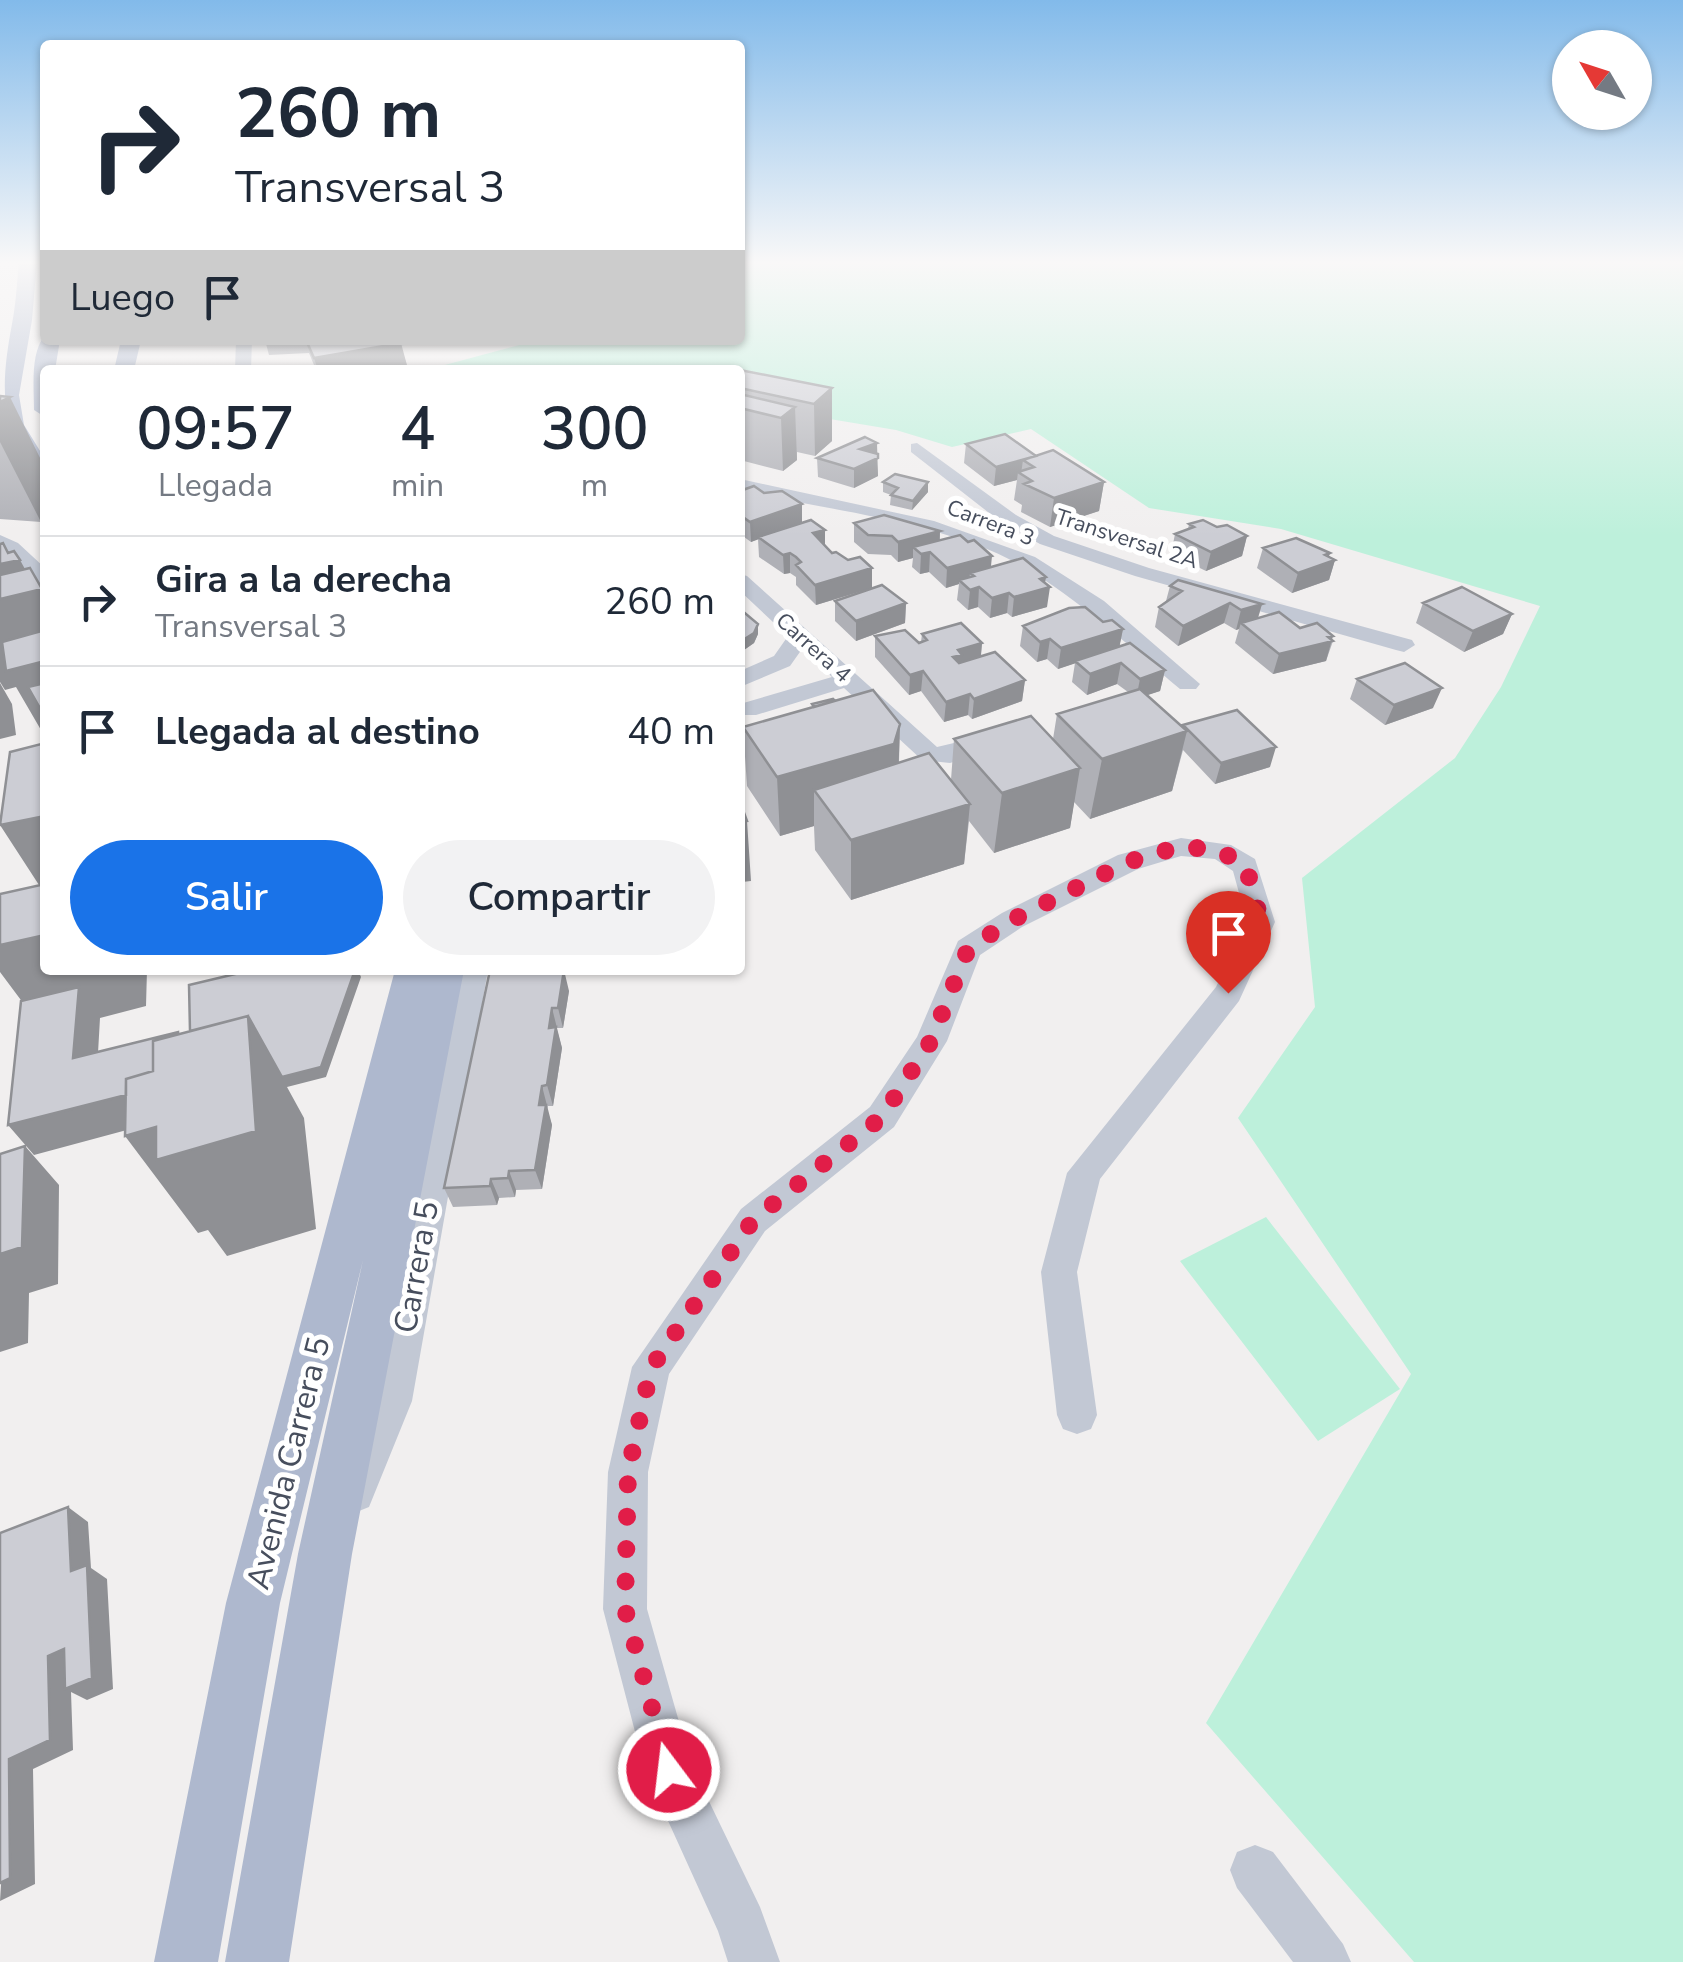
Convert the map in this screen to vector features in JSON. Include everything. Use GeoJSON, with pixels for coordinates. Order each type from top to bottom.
{"type":"FeatureCollection","features":[{"type":"Feature","properties":{"kind":"main road"},"geometry":{"type":"LineString","coordinates":[[13,353],[5,401],[20,446],[40,468]]}},
{"type":"Feature","properties":{"kind":"main road","name":"Avenida Carrera 5"},"geometry":{"type":"LineString","coordinates":[[186,1962],[253,1603],[413,975]]}},
{"type":"Feature","properties":{"kind":"main road","name":"Avenida Carrera 5"},"geometry":{"type":"LineString","coordinates":[[256,1962],[325,1554],[444,975]]}},
{"type":"Feature","properties":{"kind":"street","name":"Transversal 2A"},"geometry":{"type":"LineString","coordinates":[[917,448],[1024,529],[1058,544],[1142,572],[1404,645]]}},
{"type":"Feature","properties":{"kind":"street","name":"Carrera 3"},"geometry":{"type":"LineString","coordinates":[[745,486],[927,525],[1028,561],[1096,606],[1188,684]]}},
{"type":"Feature","properties":{"kind":"street"},"geometry":{"type":"LineString","coordinates":[[927,525],[964,517],[984,500]]}},
{"type":"Feature","properties":{"kind":"street"},"geometry":{"type":"LineString","coordinates":[[0,541],[12,547],[40,575]]}},
{"type":"Feature","properties":{"kind":"street"},"geometry":{"type":"LineString","coordinates":[[1028,561],[1058,544]]}},
{"type":"Feature","properties":{"kind":"street"},"geometry":{"type":"LineString","coordinates":[[1096,606],[1100,592],[1142,572]]}},
{"type":"Feature","properties":{"kind":"street","name":"Carrera 4"},"geometry":{"type":"LineString","coordinates":[[745,584],[931,755],[950,755],[1010,736]]}},
{"type":"Feature","properties":{"kind":"street"},"geometry":{"type":"LineString","coordinates":[[745,678],[782,661],[800,634]]}},
{"type":"Feature","properties":{"kind":"street"},"geometry":{"type":"LineString","coordinates":[[748,713],[849,679]]}},
{"type":"Feature","properties":{"kind":"street"},"geometry":{"type":"LineString","coordinates":[[748,1944],[669,1770],[625,1609],[628,1472],[651,1368],[753,1220],[882,1117],[931,1041],[968,949],[1012,920],[1128,862],[1181,846],[1220,851],[1246,866],[1261,922],[1228,993],[1084,1173],[1059,1272],[1076,1415]]}},
{"type":"Feature","properties":{"kind":"street","name":"Carrera 5"},"geometry":{"type":"LineString","coordinates":[[325,1554],[382,1432],[392,1401],[472,975]]}},
{"type":"Feature","properties":{"kind":"street"},"geometry":{"type":"LineString","coordinates":[[1255,1870],[1325,1962]]}},
{"type":"Feature","properties":{"kind":"green space"},"geometry":{"type":"Polygon","coordinates":[[[491,353],[1683,353],[1683,1962],[1414,1962],[1206,1723],[1411,1374],[1238,1118],[1315,1007],[1302,878],[1455,758],[1501,687],[1540,606],[1281,529],[1149,508],[1031,429],[952,447],[896,430],[745,405],[745,365],[445,365],[491,353]]]}},
{"type":"Feature","properties":{"kind":"green space"},"geometry":{"type":"Polygon","coordinates":[[[1266,1217],[1400,1389],[1318,1441],[1180,1261],[1266,1217]]]}},
{"type":"Feature","properties":{"kind":"building"},"geometry":{"type":"Polygon","coordinates":[[[312,353],[346,353],[314,358],[312,353]]]}},
{"type":"Feature","properties":{"kind":"building"},"geometry":{"type":"Polygon","coordinates":[[[745,371],[832,388],[814,404],[745,389],[745,371]]]}},
{"type":"Feature","properties":{"kind":"building"},"geometry":{"type":"Polygon","coordinates":[[[745,395],[795,407],[781,418],[745,409],[745,395]]]}},
{"type":"Feature","properties":{"kind":"building"},"geometry":{"type":"Polygon","coordinates":[[[1005,434],[1036,456],[996,467],[966,444],[1005,434]]]}},
{"type":"Feature","properties":{"kind":"building"},"geometry":{"type":"Polygon","coordinates":[[[865,437],[877,443],[860,449],[878,454],[878,458],[854,469],[817,458],[865,437]]]}},
{"type":"Feature","properties":{"kind":"building"},"geometry":{"type":"Polygon","coordinates":[[[1053,450],[1104,482],[1054,498],[1024,484],[1032,481],[1018,472],[1034,467],[1023,460],[1053,450]]]}},
{"type":"Feature","properties":{"kind":"building"},"geometry":{"type":"Polygon","coordinates":[[[895,474],[928,482],[913,501],[891,495],[898,488],[883,482],[895,474]]]}},
{"type":"Feature","properties":{"kind":"building"},"geometry":{"type":"Polygon","coordinates":[[[754,486],[764,493],[782,491],[802,504],[750,522],[745,518],[745,489],[754,486]]]}},
{"type":"Feature","properties":{"kind":"building"},"geometry":{"type":"Polygon","coordinates":[[[884,515],[940,531],[898,542],[892,536],[868,535],[854,523],[884,515]]]}},
{"type":"Feature","properties":{"kind":"building"},"geometry":{"type":"Polygon","coordinates":[[[811,520],[825,530],[813,533],[832,553],[848,560],[860,557],[872,568],[815,585],[796,565],[801,562],[796,557],[790,553],[783,555],[758,537],[811,520]]]}},
{"type":"Feature","properties":{"kind":"building"},"geometry":{"type":"Polygon","coordinates":[[[1203,520],[1217,527],[1227,525],[1247,536],[1211,552],[1175,534],[1203,520]]]}},
{"type":"Feature","properties":{"kind":"building"},"geometry":{"type":"Polygon","coordinates":[[[960,535],[968,542],[974,540],[992,556],[947,568],[930,552],[921,554],[913,547],[960,535]]]}},
{"type":"Feature","properties":{"kind":"building"},"geometry":{"type":"Polygon","coordinates":[[[1296,538],[1330,553],[1325,555],[1335,560],[1298,573],[1263,548],[1296,538]]]}},
{"type":"Feature","properties":{"kind":"building"},"geometry":{"type":"Polygon","coordinates":[[[3,543],[8,553],[14,551],[20,560],[0,564],[3,543]]]}},
{"type":"Feature","properties":{"kind":"building"},"geometry":{"type":"Polygon","coordinates":[[[1023,558],[1046,577],[1040,579],[1050,587],[1014,597],[1009,593],[992,598],[979,587],[970,590],[959,580],[974,576],[970,573],[1023,558]]]}},
{"type":"Feature","properties":{"kind":"building"},"geometry":{"type":"Polygon","coordinates":[[[30,568],[40,589],[0,599],[0,575],[30,568]]]}},
{"type":"Feature","properties":{"kind":"building"},"geometry":{"type":"Polygon","coordinates":[[[1178,580],[1262,604],[1241,610],[1230,603],[1183,626],[1159,607],[1182,591],[1170,586],[1178,580]]]}},
{"type":"Feature","properties":{"kind":"building"},"geometry":{"type":"Polygon","coordinates":[[[882,585],[906,603],[856,621],[835,601],[882,585]]]}},
{"type":"Feature","properties":{"kind":"building"},"geometry":{"type":"Polygon","coordinates":[[[1462,587],[1512,614],[1473,631],[1423,603],[1462,587]]]}},
{"type":"Feature","properties":{"kind":"building"},"geometry":{"type":"Polygon","coordinates":[[[1085,607],[1103,622],[1112,620],[1123,629],[1061,648],[1050,639],[1040,642],[1023,626],[1069,608],[1085,607]]]}},
{"type":"Feature","properties":{"kind":"building"},"geometry":{"type":"Polygon","coordinates":[[[1279,612],[1300,628],[1317,623],[1333,636],[1328,637],[1333,641],[1279,654],[1241,623],[1279,612]]]}},
{"type":"Feature","properties":{"kind":"building"},"geometry":{"type":"Polygon","coordinates":[[[745,613],[758,624],[745,639],[745,613]]]}},
{"type":"Feature","properties":{"kind":"building"},"geometry":{"type":"Polygon","coordinates":[[[961,623],[982,643],[958,650],[962,655],[953,657],[959,663],[995,652],[1025,680],[974,699],[970,694],[946,702],[923,671],[910,675],[875,636],[905,630],[919,643],[927,640],[922,634],[961,623]]]}},
{"type":"Feature","properties":{"kind":"building"},"geometry":{"type":"Polygon","coordinates":[[[40,631],[40,662],[6,671],[2,642],[40,631]]]}},
{"type":"Feature","properties":{"kind":"building"},"geometry":{"type":"Polygon","coordinates":[[[1130,643],[1165,670],[1140,679],[1121,663],[1090,674],[1075,661],[1130,643]]]}},
{"type":"Feature","properties":{"kind":"building"},"geometry":{"type":"Polygon","coordinates":[[[1405,663],[1442,688],[1394,705],[1357,679],[1405,663]]]}},
{"type":"Feature","properties":{"kind":"building"},"geometry":{"type":"Polygon","coordinates":[[[40,684],[40,708],[28,687],[40,684]]]}},
{"type":"Feature","properties":{"kind":"building"},"geometry":{"type":"Polygon","coordinates":[[[1140,689],[1187,731],[1102,759],[1057,714],[1140,689]]]}},
{"type":"Feature","properties":{"kind":"building"},"geometry":{"type":"Polygon","coordinates":[[[873,690],[900,724],[894,744],[777,777],[745,726],[873,690]]]}},
{"type":"Feature","properties":{"kind":"building"},"geometry":{"type":"Polygon","coordinates":[[[833,699],[814,707],[812,704],[833,699]]]}},
{"type":"Feature","properties":{"kind":"building"},"geometry":{"type":"Polygon","coordinates":[[[1237,710],[1276,747],[1221,763],[1183,725],[1237,710]]]}},
{"type":"Feature","properties":{"kind":"building"},"geometry":{"type":"Polygon","coordinates":[[[1031,716],[1080,768],[1002,793],[954,739],[1031,716]]]}},
{"type":"Feature","properties":{"kind":"building"},"geometry":{"type":"Polygon","coordinates":[[[40,744],[40,817],[0,825],[10,752],[40,744]]]}},
{"type":"Feature","properties":{"kind":"building"},"geometry":{"type":"Polygon","coordinates":[[[929,753],[970,804],[851,840],[814,790],[929,753]]]}},
{"type":"Feature","properties":{"kind":"building"},"geometry":{"type":"Polygon","coordinates":[[[40,885],[40,936],[0,945],[0,894],[40,885]]]}},
{"type":"Feature","properties":{"kind":"building"},"geometry":{"type":"Polygon","coordinates":[[[231,975],[353,975],[321,1067],[282,1077],[248,1016],[190,1031],[189,985],[231,975]]]}},
{"type":"Feature","properties":{"kind":"building"},"geometry":{"type":"Polygon","coordinates":[[[489,975],[563,975],[558,1008],[552,1008],[549,1028],[556,1027],[547,1085],[542,1086],[539,1105],[546,1105],[535,1170],[509,1171],[508,1178],[491,1179],[490,1186],[444,1188],[489,975]]]}},
{"type":"Feature","properties":{"kind":"building"},"geometry":{"type":"Polygon","coordinates":[[[79,987],[73,1058],[178,1034],[153,1041],[153,1071],[126,1079],[126,1095],[8,1125],[21,1001],[79,987]]]}},
{"type":"Feature","properties":{"kind":"building"},"geometry":{"type":"Polygon","coordinates":[[[248,1016],[256,1131],[156,1160],[156,1127],[125,1136],[126,1079],[153,1071],[153,1041],[248,1016]]]}},
{"type":"Feature","properties":{"kind":"building"},"geometry":{"type":"Polygon","coordinates":[[[25,1146],[22,1247],[0,1254],[0,1154],[25,1146]]]}},
{"type":"Feature","properties":{"kind":"building"},"geometry":{"type":"Polygon","coordinates":[[[68,1507],[71,1571],[87,1565],[92,1678],[65,1689],[64,1649],[48,1656],[50,1740],[9,1759],[10,1878],[0,1883],[0,1533],[68,1507]]]}},
{"type":"Feature","properties":{"kind":"route"},"geometry":{"type":"LineString","coordinates":[[669,1770],[625,1609],[628,1472],[651,1368],[753,1220],[882,1117],[931,1041],[968,949],[1012,920],[1128,862],[1181,846],[1220,851],[1246,866],[1261,922],[1228,993]]}}]}
